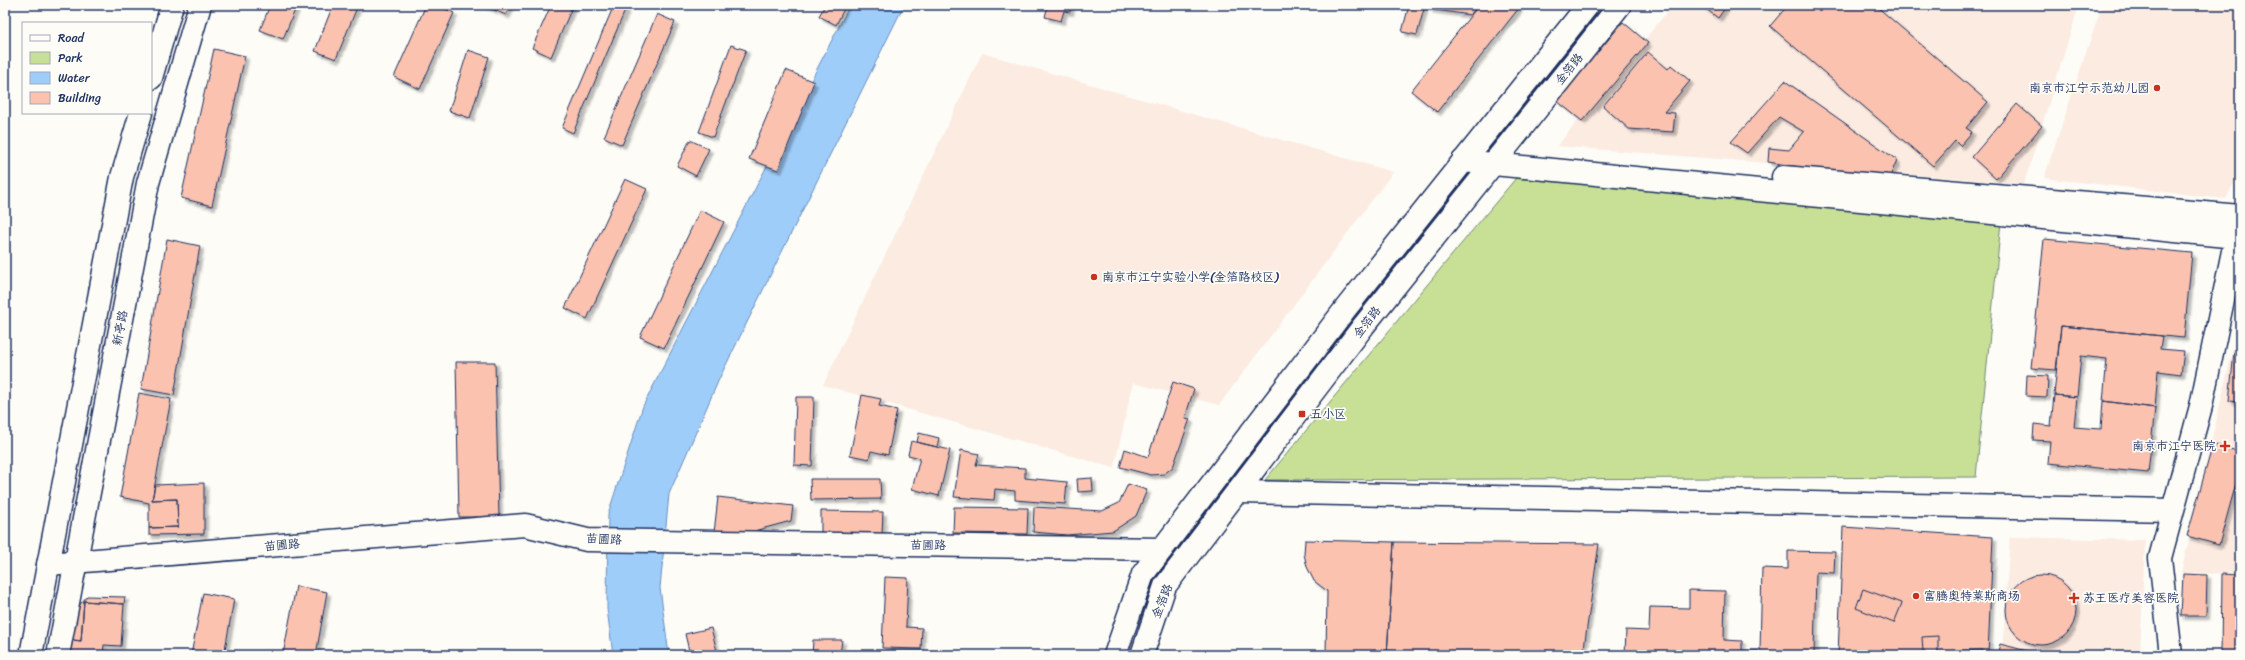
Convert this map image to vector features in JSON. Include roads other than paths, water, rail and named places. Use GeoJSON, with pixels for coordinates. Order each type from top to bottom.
{"type":"FeatureCollection","features":[{"type":"Feature","properties":{"kind":"street"},"geometry":{"type":"LineString","coordinates":[[152,75],[172,5]]}},
{"type":"Feature","properties":{"kind":"street","name":"新亭路"},"geometry":{"type":"LineString","coordinates":[[58,655],[148,183],[200,5]]}},
{"type":"Feature","properties":{"kind":"street","name":"金箔路"},"geometry":{"type":"LineString","coordinates":[[1115,655],[1143,574],[1346,308],[1588,5]]}},
{"type":"Feature","properties":{"kind":"street","name":"金箔路"},"geometry":{"type":"LineString","coordinates":[[1142,655],[1165,586],[1365,324],[1620,5]]}},
{"type":"Feature","properties":{"kind":"street"},"geometry":{"type":"LineString","coordinates":[[31,655],[122,177],[141,114]]}},
{"type":"Feature","properties":{"kind":"street"},"geometry":{"type":"LineString","coordinates":[[1467,156],[2238,223],[2200,406],[2160,558],[2171,655]]}},
{"type":"Feature","properties":{"kind":"street"},"geometry":{"type":"LineString","coordinates":[[1238,492],[2173,510]]}},
{"type":"Feature","properties":{"kind":"street","name":"苗圃路"},"geometry":{"type":"LineString","coordinates":[[48,564],[525,525],[587,540],[1162,549]]}},
{"type":"Feature","properties":{"kind":"water"},"geometry":{"type":"Polygon","coordinates":[[[850,5],[904,5],[720,377],[669,494],[660,588],[669,655],[613,655],[607,609],[608,514],[643,406],[850,5]]]}},
{"type":"Feature","properties":{"kind":"place","name":"南京市江宁示范幼儿园"},"geometry":{"type":"Point","coordinates":[2157,88]}},
{"type":"Feature","properties":{"kind":"place","name":"南京市江宁实验小学(金箔路校区)"},"geometry":{"type":"Point","coordinates":[1094,277]}},
{"type":"Feature","properties":{"kind":"place","name":"五小区"},"geometry":{"type":"Point","coordinates":[1302,414]}},
{"type":"Feature","properties":{"kind":"place","name":"南京市江宁医院"},"geometry":{"type":"Point","coordinates":[2225,446]}},
{"type":"Feature","properties":{"kind":"place","name":"富腾奥特莱斯商场"},"geometry":{"type":"Point","coordinates":[1916,596]}},
{"type":"Feature","properties":{"kind":"place","name":"苏王医疗美容医院"},"geometry":{"type":"Point","coordinates":[2074,598]}}]}
